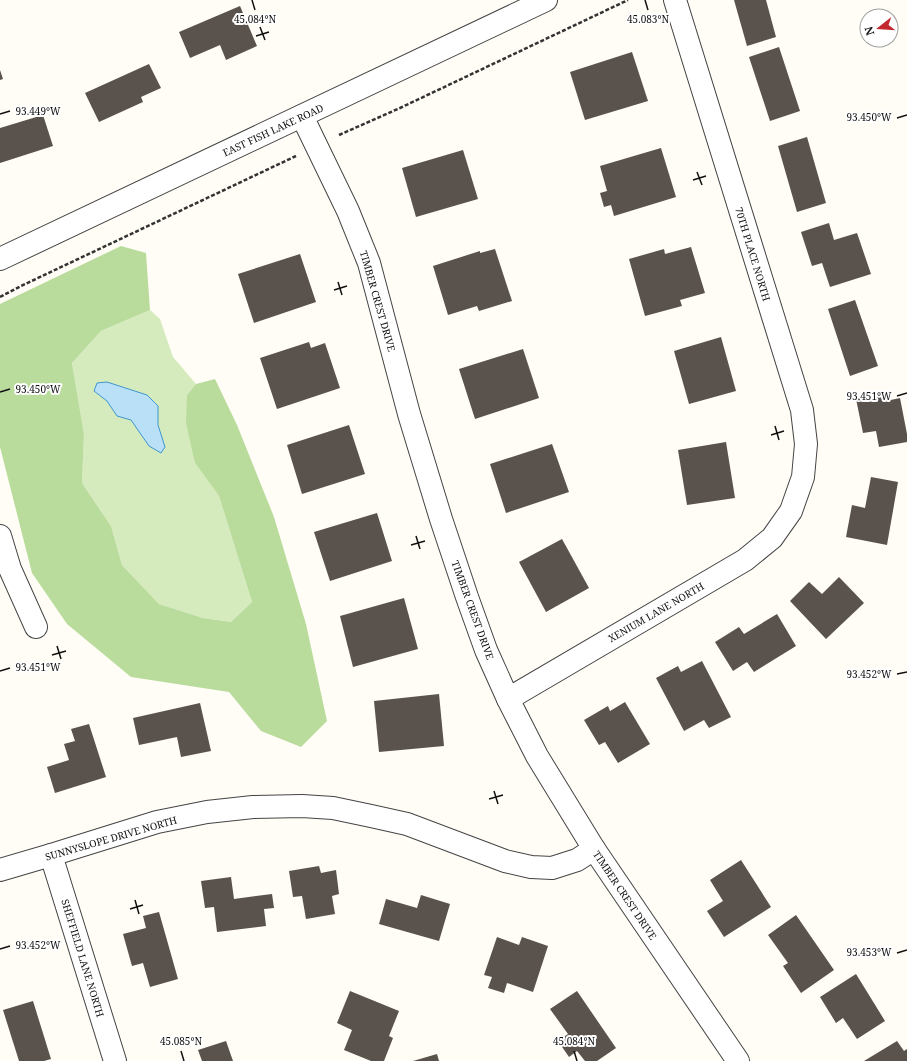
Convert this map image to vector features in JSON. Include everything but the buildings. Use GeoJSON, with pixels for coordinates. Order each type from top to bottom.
{"type":"FeatureCollection","features":[{"type":"Feature","properties":{"kind":"street","name":"EAST FISH LAKE ROAD"},"geometry":{"type":"LineString","coordinates":[[0,259],[546,0]]}},
{"type":"Feature","properties":{"kind":"street","name":"70TH PLACE NORTH"},"geometry":{"type":"LineString","coordinates":[[675,0],[802,410],[806,444],[803,477],[790,511]]}},
{"type":"Feature","properties":{"kind":"street","name":"TIMBER CREST DRIVE"},"geometry":{"type":"LineString","coordinates":[[302,116],[348,211],[369,263],[409,414],[441,519],[486,650],[508,699],[537,756],[594,849],[738,1061]]}},
{"type":"Feature","properties":{"kind":"street","name":"XENIUM LANE NORTH"},"geometry":{"type":"LineString","coordinates":[[508,699],[745,560],[772,538],[790,511]]}},
{"type":"Feature","properties":{"kind":"street"},"geometry":{"type":"LineString","coordinates":[[0,536],[10,569],[36,627]]}},
{"type":"Feature","properties":{"kind":"street","name":"SUNNYSLOPE DRIVE NORTH"},"geometry":{"type":"LineString","coordinates":[[0,870],[157,822],[207,812],[253,807],[302,806],[333,808],[371,816],[407,824],[504,861],[531,867],[552,868],[577,860],[594,849]]}},
{"type":"Feature","properties":{"kind":"street","name":"SHEFFIELD LANE NORTH"},"geometry":{"type":"LineString","coordinates":[[51,855],[115,1061]]}},
{"type":"Feature","properties":{"kind":"path"},"geometry":{"type":"LineString","coordinates":[[339,135],[400,108],[628,0]]}},
{"type":"Feature","properties":{"kind":"path"},"geometry":{"type":"LineString","coordinates":[[0,296],[297,156]]}},
{"type":"Feature","properties":{"kind":"green space"},"geometry":{"type":"Polygon","coordinates":[[[121,246],[146,253],[150,310],[101,331],[72,363],[84,434],[82,483],[111,526],[122,565],[159,604],[203,618],[231,622],[252,602],[219,496],[195,463],[186,423],[187,395],[196,384],[215,379],[237,425],[274,517],[306,624],[327,721],[301,747],[261,731],[229,692],[131,677],[67,624],[32,573],[0,447],[0,304],[121,246]]]}},
{"type":"Feature","properties":{"kind":"green space"},"geometry":{"type":"Polygon","coordinates":[[[150,310],[160,319],[173,357],[196,384],[187,395],[195,463],[219,496],[252,602],[231,622],[203,618],[159,604],[122,565],[111,526],[82,483],[84,434],[72,363],[101,331],[150,310]]]}},
{"type":"Feature","properties":{"kind":"water"},"geometry":{"type":"Polygon","coordinates":[[[107,382],[147,395],[158,406],[158,425],[165,447],[161,453],[149,446],[131,420],[117,416],[107,401],[94,391],[97,383],[107,382]]]}}]}
